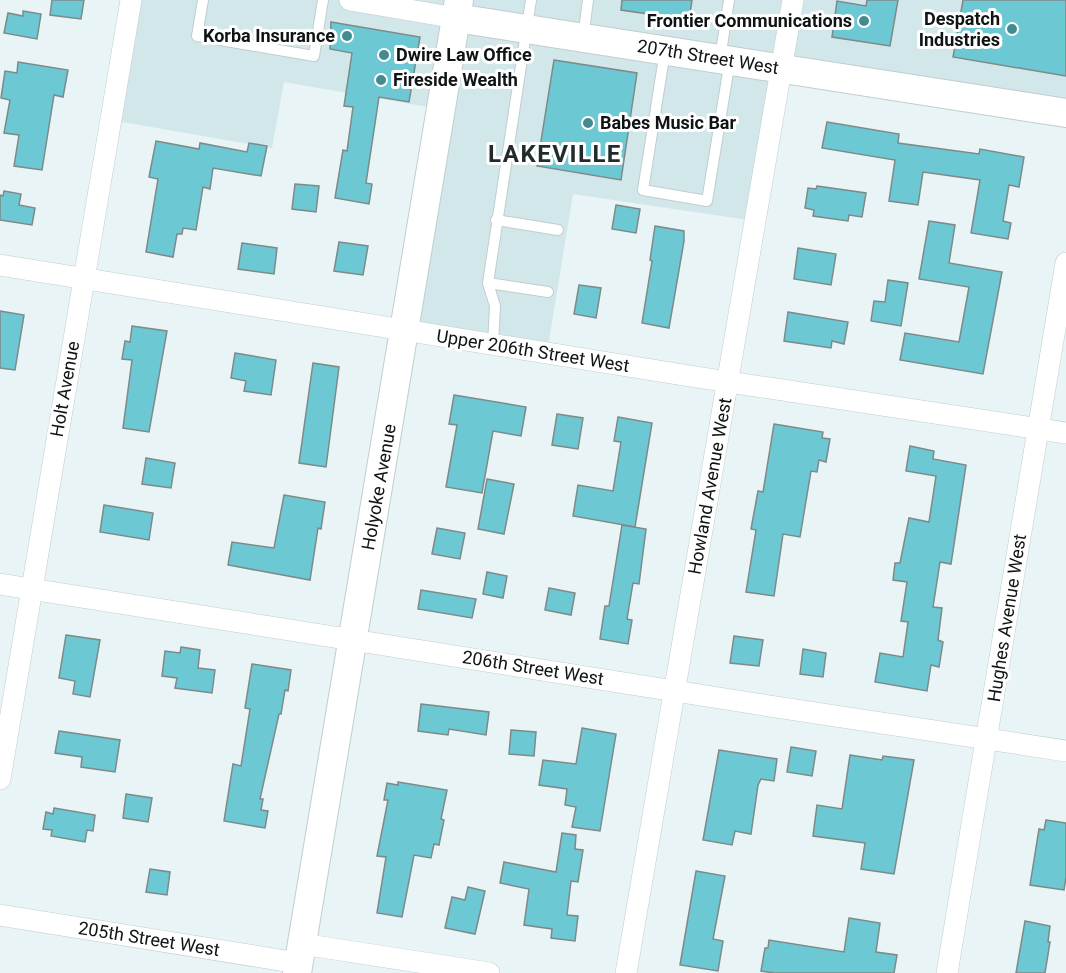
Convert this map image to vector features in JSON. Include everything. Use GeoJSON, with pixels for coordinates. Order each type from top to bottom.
{"type":"FeatureCollection","features":[{"type":"Feature","properties":{"kind":"street","name":"Holt Avenue"},"geometry":{"type":"LineString","coordinates":[[0,779],[131,0]]}},
{"type":"Feature","properties":{"kind":"street","name":"207th Street West"},"geometry":{"type":"LineString","coordinates":[[350,0],[458,9],[527,30],[1066,113]]}},
{"type":"Feature","properties":{"kind":"street","name":"Howland Avenue West"},"geometry":{"type":"LineString","coordinates":[[627,973],[793,0]]}},
{"type":"Feature","properties":{"kind":"street","name":"Holyoke Avenue"},"geometry":{"type":"LineString","coordinates":[[299,960],[458,9]]}},
{"type":"Feature","properties":{"kind":"street","name":"Hughes Avenue West"},"geometry":{"type":"LineString","coordinates":[[947,973],[1066,263]]}},
{"type":"Feature","properties":{"kind":"street","name":"Upper 206th Street West"},"geometry":{"type":"LineString","coordinates":[[0,265],[494,345],[1066,433]]}},
{"type":"Feature","properties":{"kind":"street","name":"206th Street West"},"geometry":{"type":"LineString","coordinates":[[0,584],[1066,751]]}},
{"type":"Feature","properties":{"kind":"street","name":"205th Street West"},"geometry":{"type":"LineString","coordinates":[[0,915],[299,960],[489,973]]}},
{"type":"Feature","properties":{"kind":"lane"},"geometry":{"type":"LineString","coordinates":[[203,0],[197,36],[314,56],[323,0]]}},
{"type":"Feature","properties":{"kind":"lane"},"geometry":{"type":"LineString","coordinates":[[494,345],[495,306],[488,283],[531,0]]}},
{"type":"Feature","properties":{"kind":"lane"},"geometry":{"type":"LineString","coordinates":[[583,38],[588,0]]}},
{"type":"Feature","properties":{"kind":"lane"},"geometry":{"type":"LineString","coordinates":[[665,50],[643,190],[707,201],[725,59],[729,0]]}},
{"type":"Feature","properties":{"kind":"lane"},"geometry":{"type":"LineString","coordinates":[[496,220],[558,230]]}},
{"type":"Feature","properties":{"kind":"lane"},"geometry":{"type":"LineString","coordinates":[[488,283],[548,292]]}},
{"type":"Feature","properties":{"kind":"shaded area"},"geometry":{"type":"Polygon","coordinates":[[[132,0],[1066,0],[1066,113],[782,68],[755,221],[573,194],[547,353],[404,330],[440,109],[284,82],[272,148],[111,120],[132,0]]]}},
{"type":"Feature","properties":{"kind":"building"},"geometry":{"type":"Polygon","coordinates":[[[52,0],[84,0],[81,19],[50,15],[52,0]]]}},
{"type":"Feature","properties":{"kind":"building"},"geometry":{"type":"Polygon","coordinates":[[[622,0],[692,0],[689,20],[621,10],[622,0]]]}},
{"type":"Feature","properties":{"kind":"building","name":"Frontier Communications"},"geometry":{"type":"Polygon","coordinates":[[[867,0],[898,0],[890,46],[832,37],[837,1],[866,6],[867,0]]]}},
{"type":"Feature","properties":{"kind":"building","name":"Despatch Industries"},"geometry":{"type":"Polygon","coordinates":[[[963,0],[1066,0],[1066,76],[953,57],[963,0]]]}},
{"type":"Feature","properties":{"kind":"building"},"geometry":{"type":"Polygon","coordinates":[[[23,11],[41,14],[37,39],[4,33],[8,13],[23,16],[23,11]]]}},
{"type":"Feature","properties":{"kind":"building"},"geometry":{"type":"Polygon","coordinates":[[[331,22],[420,37],[409,102],[379,97],[366,183],[372,184],[369,204],[335,198],[343,150],[347,151],[353,107],[344,106],[352,53],[330,49],[331,22]]]}},
{"type":"Feature","properties":{"kind":"building"},"geometry":{"type":"Polygon","coordinates":[[[554,60],[637,73],[621,180],[537,166],[554,60]]]}},
{"type":"Feature","properties":{"kind":"building"},"geometry":{"type":"Polygon","coordinates":[[[18,62],[68,70],[63,97],[54,95],[42,170],[14,166],[19,135],[4,133],[10,100],[1,98],[5,71],[17,73],[18,62]]]}},
{"type":"Feature","properties":{"kind":"building"},"geometry":{"type":"Polygon","coordinates":[[[827,122],[899,134],[898,143],[979,154],[980,149],[1024,157],[1019,187],[1009,185],[1003,221],[1011,223],[1008,239],[971,233],[980,180],[923,172],[918,205],[889,201],[895,160],[822,148],[827,122]]]}},
{"type":"Feature","properties":{"kind":"building"},"geometry":{"type":"Polygon","coordinates":[[[156,141],[199,149],[200,143],[247,152],[249,143],[267,146],[261,176],[213,168],[210,189],[203,187],[196,230],[183,228],[182,234],[177,234],[173,257],[146,252],[158,179],[149,177],[156,141]]]}},
{"type":"Feature","properties":{"kind":"building"},"geometry":{"type":"Polygon","coordinates":[[[295,184],[319,186],[316,212],[292,209],[295,184]]]}},
{"type":"Feature","properties":{"kind":"building"},"geometry":{"type":"Polygon","coordinates":[[[817,186],[866,193],[862,217],[849,215],[848,221],[813,216],[814,210],[805,208],[808,188],[816,189],[817,186]]]}},
{"type":"Feature","properties":{"kind":"building"},"geometry":{"type":"Polygon","coordinates":[[[4,191],[21,194],[19,205],[35,208],[32,225],[0,220],[0,195],[3,196],[4,191]]]}},
{"type":"Feature","properties":{"kind":"building"},"geometry":{"type":"Polygon","coordinates":[[[616,205],[640,209],[636,233],[612,229],[616,205]]]}},
{"type":"Feature","properties":{"kind":"building"},"geometry":{"type":"Polygon","coordinates":[[[929,221],[955,225],[949,263],[1002,272],[983,374],[900,360],[905,333],[959,342],[969,287],[919,279],[929,221]]]}},
{"type":"Feature","properties":{"kind":"building"},"geometry":{"type":"Polygon","coordinates":[[[655,226],[684,231],[669,328],[642,323],[655,226]]]}},
{"type":"Feature","properties":{"kind":"building"},"geometry":{"type":"Polygon","coordinates":[[[339,242],[368,246],[363,275],[334,271],[339,242]]]}},
{"type":"Feature","properties":{"kind":"building"},"geometry":{"type":"Polygon","coordinates":[[[242,243],[277,248],[274,274],[238,269],[242,243]]]}},
{"type":"Feature","properties":{"kind":"building"},"geometry":{"type":"Polygon","coordinates":[[[798,248],[836,254],[831,285],[794,279],[798,248]]]}},
{"type":"Feature","properties":{"kind":"building"},"geometry":{"type":"Polygon","coordinates":[[[888,280],[908,283],[901,326],[871,321],[874,301],[885,302],[888,280]]]}},
{"type":"Feature","properties":{"kind":"building"},"geometry":{"type":"Polygon","coordinates":[[[579,285],[601,288],[596,318],[574,314],[579,285]]]}},
{"type":"Feature","properties":{"kind":"building"},"geometry":{"type":"Polygon","coordinates":[[[0,311],[24,315],[15,370],[0,368],[0,311]]]}},
{"type":"Feature","properties":{"kind":"building"},"geometry":{"type":"Polygon","coordinates":[[[788,312],[848,322],[844,344],[832,341],[831,348],[784,341],[788,312]]]}},
{"type":"Feature","properties":{"kind":"building"},"geometry":{"type":"Polygon","coordinates":[[[132,326],[167,331],[149,432],[123,428],[132,360],[122,359],[125,341],[130,342],[132,326]]]}},
{"type":"Feature","properties":{"kind":"building"},"geometry":{"type":"Polygon","coordinates":[[[235,353],[276,360],[271,395],[244,391],[246,381],[231,378],[235,353]]]}},
{"type":"Feature","properties":{"kind":"building"},"geometry":{"type":"Polygon","coordinates":[[[313,363],[339,367],[326,467],[299,463],[313,363]]]}},
{"type":"Feature","properties":{"kind":"building"},"geometry":{"type":"Polygon","coordinates":[[[454,395],[526,407],[521,436],[493,431],[482,493],[446,487],[457,425],[449,424],[454,395]]]}},
{"type":"Feature","properties":{"kind":"building"},"geometry":{"type":"Polygon","coordinates":[[[557,414],[583,418],[578,449],[552,445],[557,414]]]}},
{"type":"Feature","properties":{"kind":"building"},"geometry":{"type":"Polygon","coordinates":[[[618,417],[652,423],[635,527],[573,516],[578,485],[613,491],[621,442],[614,441],[618,417]]]}},
{"type":"Feature","properties":{"kind":"building"},"geometry":{"type":"Polygon","coordinates":[[[774,424],[823,432],[822,438],[830,439],[826,462],[819,460],[817,472],[811,471],[800,537],[783,534],[774,596],[746,592],[756,530],[751,529],[758,491],[763,492],[774,424]]]}},
{"type":"Feature","properties":{"kind":"building"},"geometry":{"type":"Polygon","coordinates":[[[910,446],[934,451],[933,459],[966,465],[951,564],[940,562],[933,607],[942,608],[938,640],[943,642],[939,667],[931,665],[927,691],[875,682],[880,653],[903,657],[908,622],[901,621],[907,582],[893,580],[895,563],[900,563],[909,518],[929,522],[936,476],[906,471],[910,446]]]}},
{"type":"Feature","properties":{"kind":"building"},"geometry":{"type":"Polygon","coordinates":[[[146,458],[175,463],[171,488],[142,484],[146,458]]]}},
{"type":"Feature","properties":{"kind":"building"},"geometry":{"type":"Polygon","coordinates":[[[487,479],[514,484],[504,534],[478,529],[487,479]]]}},
{"type":"Feature","properties":{"kind":"building"},"geometry":{"type":"Polygon","coordinates":[[[284,495],[325,502],[321,529],[318,528],[310,580],[228,565],[232,542],[274,548],[284,495]]]}},
{"type":"Feature","properties":{"kind":"building"},"geometry":{"type":"Polygon","coordinates":[[[104,505],[153,513],[149,540],[100,532],[104,505]]]}},
{"type":"Feature","properties":{"kind":"building"},"geometry":{"type":"Polygon","coordinates":[[[622,525],[646,529],[639,584],[633,583],[627,619],[632,620],[628,644],[600,639],[605,606],[609,606],[622,525]]]}},
{"type":"Feature","properties":{"kind":"building"},"geometry":{"type":"Polygon","coordinates":[[[437,528],[465,533],[460,559],[432,554],[437,528]]]}},
{"type":"Feature","properties":{"kind":"building"},"geometry":{"type":"Polygon","coordinates":[[[487,572],[507,576],[503,598],[483,594],[487,572]]]}},
{"type":"Feature","properties":{"kind":"building"},"geometry":{"type":"Polygon","coordinates":[[[549,588],[575,593],[571,615],[545,610],[549,588]]]}},
{"type":"Feature","properties":{"kind":"building"},"geometry":{"type":"Polygon","coordinates":[[[421,590],[476,599],[472,618],[418,609],[421,590]]]}},
{"type":"Feature","properties":{"kind":"building"},"geometry":{"type":"Polygon","coordinates":[[[66,635],[100,640],[90,697],[73,694],[75,681],[59,678],[66,635]]]}},
{"type":"Feature","properties":{"kind":"building"},"geometry":{"type":"Polygon","coordinates":[[[734,636],[763,640],[759,666],[730,663],[734,636]]]}},
{"type":"Feature","properties":{"kind":"building"},"geometry":{"type":"Polygon","coordinates":[[[181,647],[200,650],[198,668],[215,670],[212,693],[175,688],[177,678],[162,676],[165,651],[180,653],[181,647]]]}},
{"type":"Feature","properties":{"kind":"building"},"geometry":{"type":"Polygon","coordinates":[[[803,649],[826,653],[823,677],[800,674],[803,649]]]}},
{"type":"Feature","properties":{"kind":"building"},"geometry":{"type":"Polygon","coordinates":[[[252,664],[291,670],[288,691],[285,690],[260,799],[263,799],[261,810],[268,811],[265,828],[224,821],[233,764],[241,766],[250,709],[245,708],[252,664]]]}},
{"type":"Feature","properties":{"kind":"building"},"geometry":{"type":"Polygon","coordinates":[[[421,704],[489,712],[486,735],[449,729],[448,735],[418,731],[421,704]]]}},
{"type":"Feature","properties":{"kind":"building"},"geometry":{"type":"Polygon","coordinates":[[[582,728],[616,734],[600,831],[572,827],[576,807],[565,805],[567,789],[539,785],[543,760],[576,764],[582,728]]]}},
{"type":"Feature","properties":{"kind":"building"},"geometry":{"type":"Polygon","coordinates":[[[511,730],[536,732],[534,756],[509,754],[511,730]]]}},
{"type":"Feature","properties":{"kind":"building"},"geometry":{"type":"Polygon","coordinates":[[[59,731],[120,740],[115,772],[81,767],[82,757],[55,753],[59,731]]]}},
{"type":"Feature","properties":{"kind":"building"},"geometry":{"type":"Polygon","coordinates":[[[791,747],[816,751],[812,776],[787,772],[791,747]]]}},
{"type":"Feature","properties":{"kind":"building"},"geometry":{"type":"Polygon","coordinates":[[[719,750],[777,759],[774,781],[761,779],[758,785],[751,834],[735,831],[732,845],[703,840],[719,750]]]}},
{"type":"Feature","properties":{"kind":"building"},"geometry":{"type":"Polygon","coordinates":[[[850,755],[882,760],[883,756],[914,760],[894,874],[861,869],[865,843],[813,836],[817,805],[842,809],[850,755]]]}},
{"type":"Feature","properties":{"kind":"building"},"geometry":{"type":"Polygon","coordinates":[[[398,782],[447,790],[439,845],[434,844],[431,858],[414,855],[402,917],[377,913],[386,857],[377,856],[388,800],[384,800],[387,783],[398,785],[398,782]]]}},
{"type":"Feature","properties":{"kind":"building"},"geometry":{"type":"Polygon","coordinates":[[[126,794],[152,798],[148,822],[123,818],[126,794]]]}},
{"type":"Feature","properties":{"kind":"building"},"geometry":{"type":"Polygon","coordinates":[[[54,808],[95,815],[93,831],[87,830],[85,842],[51,836],[52,830],[43,829],[46,812],[53,814],[54,808]]]}},
{"type":"Feature","properties":{"kind":"building"},"geometry":{"type":"Polygon","coordinates":[[[1046,820],[1066,823],[1064,890],[1030,885],[1039,829],[1044,830],[1046,820]]]}},
{"type":"Feature","properties":{"kind":"building"},"geometry":{"type":"Polygon","coordinates":[[[562,833],[576,835],[575,849],[583,850],[578,882],[571,881],[567,915],[578,916],[575,941],[551,938],[552,929],[524,925],[529,889],[500,883],[504,862],[556,872],[562,833]]]}},
{"type":"Feature","properties":{"kind":"building"},"geometry":{"type":"Polygon","coordinates":[[[150,869],[170,872],[167,895],[146,892],[150,869]]]}},
{"type":"Feature","properties":{"kind":"building"},"geometry":{"type":"Polygon","coordinates":[[[696,871],[725,876],[713,939],[723,941],[718,971],[680,965],[696,871]]]}},
{"type":"Feature","properties":{"kind":"building"},"geometry":{"type":"Polygon","coordinates":[[[468,887],[485,891],[475,934],[445,928],[452,897],[465,900],[468,887]]]}},
{"type":"Feature","properties":{"kind":"building"},"geometry":{"type":"Polygon","coordinates":[[[849,918],[880,923],[876,952],[897,955],[894,973],[774,973],[761,971],[765,948],[768,948],[769,940],[844,952],[849,918]]]}},
{"type":"Feature","properties":{"kind":"building"},"geometry":{"type":"Polygon","coordinates":[[[1025,921],[1050,926],[1045,973],[1016,973],[1025,921]]]}},
{"type":"Feature","properties":{"kind":"place","name":"Frontier Communications"},"geometry":{"type":"Point","coordinates":[864,21]}},
{"type":"Feature","properties":{"kind":"place","name":"Despatch Industries"},"geometry":{"type":"Point","coordinates":[1012,29]}},
{"type":"Feature","properties":{"kind":"place","name":"Korba Insurance"},"geometry":{"type":"Point","coordinates":[347,36]}},
{"type":"Feature","properties":{"kind":"place","name":"Dwire Law Office"},"geometry":{"type":"Point","coordinates":[384,55]}},
{"type":"Feature","properties":{"kind":"place","name":"Fireside Wealth"},"geometry":{"type":"Point","coordinates":[381,80]}},
{"type":"Feature","properties":{"kind":"place","name":"Babes Music Bar"},"geometry":{"type":"Point","coordinates":[588,123]}},
{"type":"Feature","properties":{"kind":"district","name":"LAKEVILLE"},"geometry":{"type":"Point","coordinates":[555,154]}}]}
